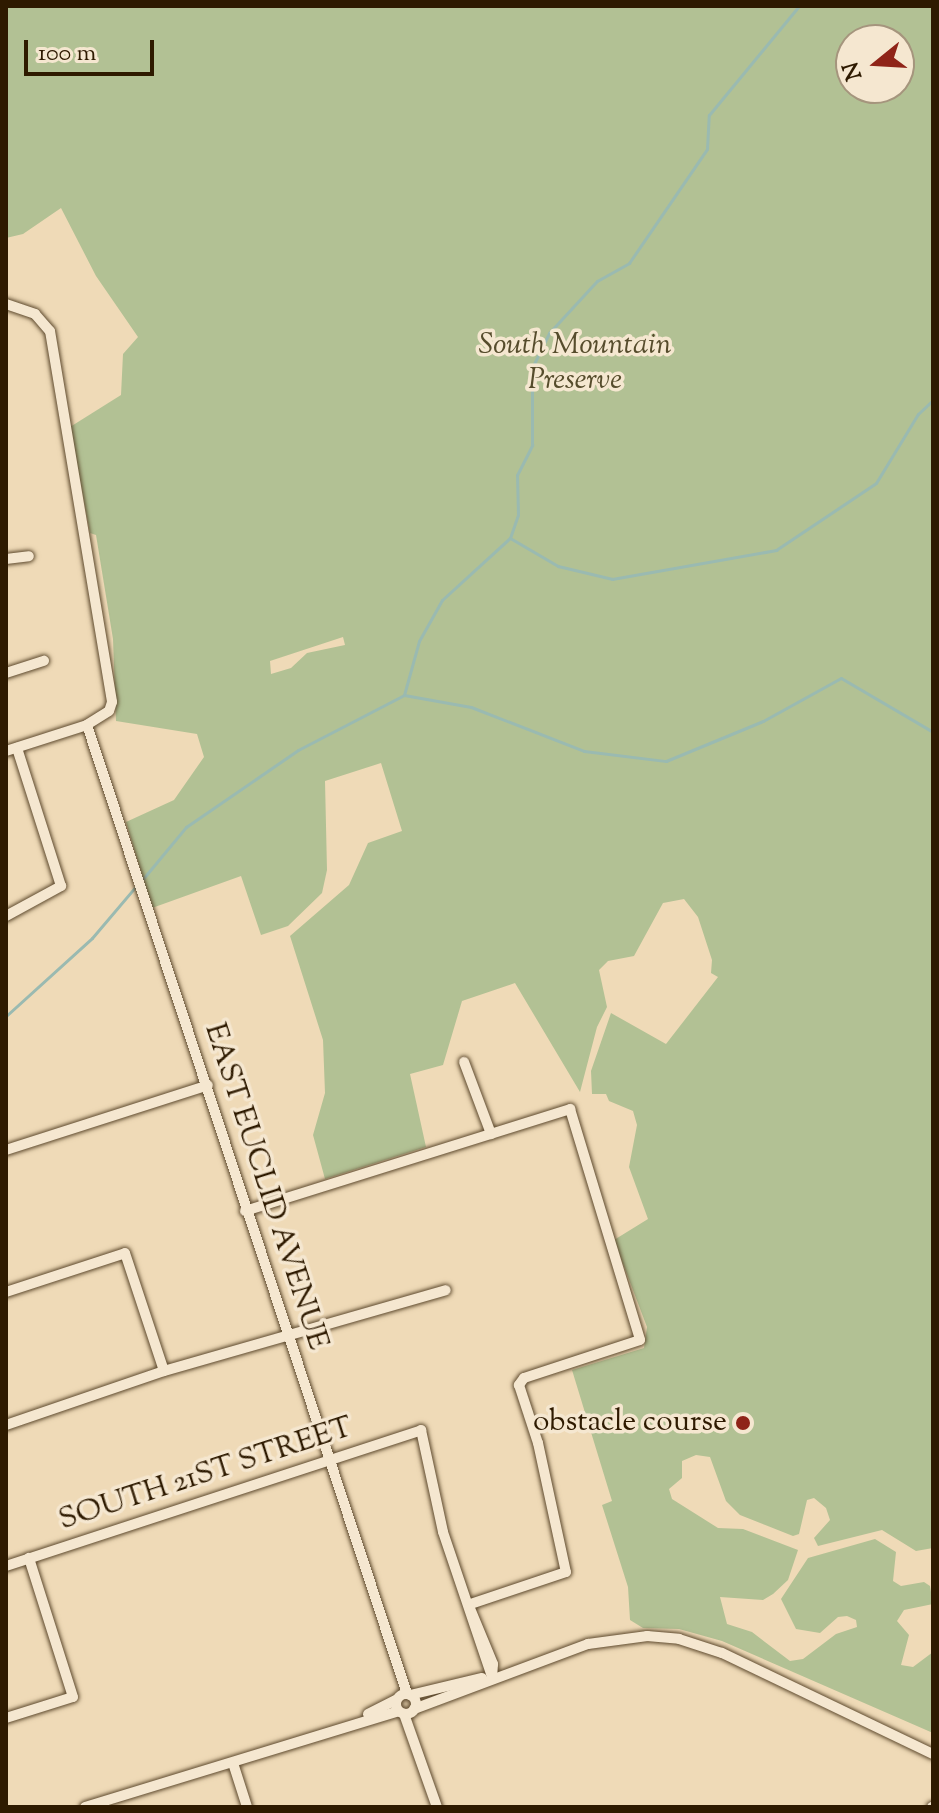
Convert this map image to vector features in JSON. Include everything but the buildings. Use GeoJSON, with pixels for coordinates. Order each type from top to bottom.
{"type":"FeatureCollection","features":[{"type":"Feature","properties":{"kind":"street"},"geometry":{"type":"LineString","coordinates":[[6,304],[35,314],[50,331],[110,688],[109,711],[87,725],[11,750],[61,886],[6,916]]}},
{"type":"Feature","properties":{"kind":"street"},"geometry":{"type":"LineString","coordinates":[[6,559],[29,556]]}},
{"type":"Feature","properties":{"kind":"street"},"geometry":{"type":"LineString","coordinates":[[6,673],[44,661]]}},
{"type":"Feature","properties":{"kind":"street","name":"EAST EUCLID AVENUE"},"geometry":{"type":"LineString","coordinates":[[87,725],[238,1168],[245,1211],[396,1664],[437,1807]]}},
{"type":"Feature","properties":{"kind":"street"},"geometry":{"type":"LineString","coordinates":[[464,1062],[491,1134]]}},
{"type":"Feature","properties":{"kind":"street"},"geometry":{"type":"LineString","coordinates":[[6,1150],[208,1085]]}},
{"type":"Feature","properties":{"kind":"street"},"geometry":{"type":"LineString","coordinates":[[245,1211],[570,1109],[640,1340],[524,1378],[519,1385],[538,1443],[566,1572],[468,1605],[492,1677]]}},
{"type":"Feature","properties":{"kind":"street"},"geometry":{"type":"LineString","coordinates":[[6,1292],[125,1253],[164,1371]]}},
{"type":"Feature","properties":{"kind":"street"},"geometry":{"type":"LineString","coordinates":[[6,1425],[164,1371],[288,1338],[446,1290]]}},
{"type":"Feature","properties":{"kind":"street","name":"SOUTH 21ST STREET"},"geometry":{"type":"LineString","coordinates":[[6,1566],[421,1430],[443,1532],[468,1605]]}},
{"type":"Feature","properties":{"kind":"street"},"geometry":{"type":"LineString","coordinates":[[6,1718],[73,1697],[29,1558]]}},
{"type":"Feature","properties":{"kind":"street"},"geometry":{"type":"LineString","coordinates":[[85,1807],[345,1727],[405,1704],[607,1639],[679,1639],[872,1721],[933,1754]]}},
{"type":"Feature","properties":{"kind":"street"},"geometry":{"type":"LineString","coordinates":[[233,1763],[247,1807]]}},
{"type":"Feature","properties":{"kind":"street"},"geometry":{"type":"LineString","coordinates":[[126,1794],[130,1807]]}},
{"type":"Feature","properties":{"kind":"green space","name":"South Mountain Preserve"},"geometry":{"type":"Polygon","coordinates":[[[6,6],[933,6],[933,1548],[916,1551],[882,1530],[818,1546],[814,1538],[830,1520],[826,1508],[814,1498],[807,1500],[799,1534],[793,1536],[740,1515],[726,1501],[710,1457],[696,1455],[682,1461],[682,1478],[669,1489],[672,1499],[718,1528],[743,1529],[798,1550],[788,1580],[773,1594],[763,1600],[720,1597],[727,1624],[752,1632],[790,1661],[803,1659],[836,1634],[857,1627],[856,1620],[847,1616],[838,1617],[820,1633],[796,1629],[781,1599],[808,1558],[875,1539],[896,1552],[893,1581],[901,1586],[924,1582],[930,1586],[933,1604],[904,1610],[897,1621],[909,1635],[901,1665],[913,1667],[933,1652],[933,1733],[722,1641],[679,1629],[643,1628],[630,1620],[628,1587],[602,1505],[612,1501],[572,1370],[644,1348],[647,1327],[614,1240],[648,1219],[629,1167],[637,1125],[633,1111],[609,1101],[606,1094],[592,1094],[591,1071],[611,1013],[666,1044],[718,977],[711,973],[712,960],[698,917],[684,899],[663,903],[634,956],[608,961],[599,970],[607,1007],[597,1027],[580,1092],[515,983],[462,1001],[443,1065],[410,1074],[426,1147],[325,1179],[313,1135],[325,1093],[323,1040],[290,936],[349,885],[368,843],[402,831],[381,763],[325,781],[327,870],[322,893],[288,926],[261,935],[241,876],[152,908],[126,822],[174,800],[204,757],[197,734],[116,721],[113,639],[96,535],[90,533],[70,427],[121,395],[123,354],[138,337],[96,276],[61,208],[23,234],[6,238],[6,6]],[[343,637],[270,661],[271,674],[291,668],[307,653],[345,645],[343,637]]]}},
{"type":"Feature","properties":{"kind":"waterway"},"geometry":{"type":"LineString","coordinates":[[510,538],[518,515],[517,475],[532,445],[532,368],[549,333],[597,281],[629,263],[707,149],[709,115],[799,6]]}},
{"type":"Feature","properties":{"kind":"waterway"},"geometry":{"type":"LineString","coordinates":[[404,695],[419,641],[442,600],[510,538],[558,566],[612,579],[776,550],[876,483],[918,414],[933,400]]}},
{"type":"Feature","properties":{"kind":"waterway"},"geometry":{"type":"LineString","coordinates":[[142,880],[186,827],[298,750],[404,695],[471,707],[584,751],[666,761],[763,721],[841,678],[933,732]]}},
{"type":"Feature","properties":{"kind":"waterway"},"geometry":{"type":"LineString","coordinates":[[6,1016],[92,938],[137,885]]}},
{"type":"Feature","properties":{"kind":"place","name":"obstacle course"},"geometry":{"type":"Point","coordinates":[743,1423]}}]}
